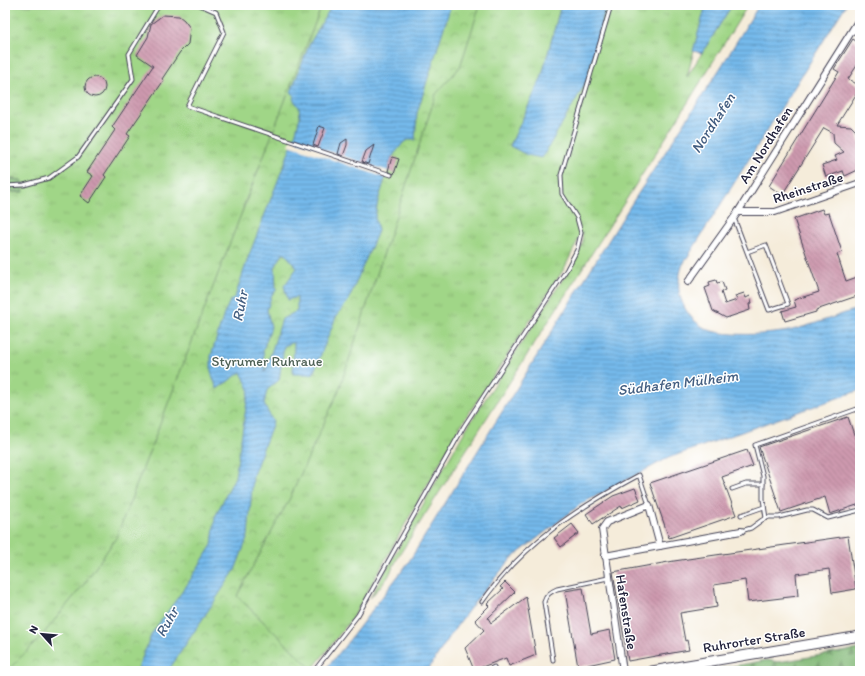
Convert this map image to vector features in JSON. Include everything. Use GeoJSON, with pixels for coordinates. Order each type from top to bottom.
{"type":"FeatureCollection","features":[{"type":"Feature","properties":{"kind":"main road","name":"Ruhrorter Straße"},"geometry":{"type":"LineString","coordinates":[[652,671],[860,636]]}},
{"type":"Feature","properties":{"kind":"street","name":"Am Nordhafen"},"geometry":{"type":"LineString","coordinates":[[688,282],[738,212],[860,18]]}},
{"type":"Feature","properties":{"kind":"street","name":"Rheinstraße"},"geometry":{"type":"LineString","coordinates":[[738,212],[776,212],[860,183]]}},
{"type":"Feature","properties":{"kind":"street"},"geometry":{"type":"LineString","coordinates":[[649,505],[660,546]]}},
{"type":"Feature","properties":{"kind":"street","name":"Hafenstraße"},"geometry":{"type":"LineString","coordinates":[[623,671],[608,578],[602,529],[604,525],[649,505]]}},
{"type":"Feature","properties":{"kind":"street","name":"Hafenstraße"},"geometry":{"type":"LineString","coordinates":[[605,556],[741,531]]}},
{"type":"Feature","properties":{"kind":"lane"},"geometry":{"type":"LineString","coordinates":[[5,186],[24,185],[49,178],[78,157],[133,79],[128,54],[159,5]]}},
{"type":"Feature","properties":{"kind":"lane"},"geometry":{"type":"LineString","coordinates":[[200,5],[216,12],[224,32],[187,106],[391,175]]}},
{"type":"Feature","properties":{"kind":"lane"},"geometry":{"type":"LineString","coordinates":[[314,671],[358,615],[464,426],[567,269],[577,250],[581,233],[577,218],[562,194],[561,175],[611,5]]}},
{"type":"Feature","properties":{"kind":"lane"},"geometry":{"type":"LineString","coordinates":[[852,30],[860,35]]}},
{"type":"Feature","properties":{"kind":"lane"},"geometry":{"type":"LineString","coordinates":[[734,218],[769,310],[788,304],[766,245],[747,252]]}},
{"type":"Feature","properties":{"kind":"lane"},"geometry":{"type":"LineString","coordinates":[[766,518],[764,507],[763,476],[755,445],[860,408]]}},
{"type":"Feature","properties":{"kind":"lane"},"geometry":{"type":"LineString","coordinates":[[482,602],[510,567],[532,545],[554,527],[608,492],[639,475],[649,505]]}},
{"type":"Feature","properties":{"kind":"lane"},"geometry":{"type":"LineString","coordinates":[[732,490],[746,484],[763,484]]}},
{"type":"Feature","properties":{"kind":"lane"},"geometry":{"type":"LineString","coordinates":[[741,515],[764,507]]}},
{"type":"Feature","properties":{"kind":"lane"},"geometry":{"type":"LineString","coordinates":[[741,531],[751,528],[766,518],[779,517],[806,510],[813,510],[828,518],[860,510]]}},
{"type":"Feature","properties":{"kind":"lane"},"geometry":{"type":"LineString","coordinates":[[553,660],[544,602],[546,597],[550,592],[557,589],[608,578]]}},
{"type":"Feature","properties":{"kind":"lane"},"geometry":{"type":"LineString","coordinates":[[486,671],[494,667]]}},
{"type":"Feature","properties":{"kind":"green space"},"geometry":{"type":"Polygon","coordinates":[[[5,5],[332,5],[291,92],[245,202],[111,671],[5,671],[5,192],[23,192],[22,180],[5,178],[5,5]]]}},
{"type":"Feature","properties":{"kind":"green space","name":"Styrumer Ruhraue"},"geometry":{"type":"Polygon","coordinates":[[[322,5],[480,5],[460,67],[436,94],[339,390],[289,500],[237,596],[310,667],[306,671],[7,671],[40,638],[84,584],[116,538],[322,5]]]}},
{"type":"Feature","properties":{"kind":"green space"},"geometry":{"type":"Polygon","coordinates":[[[451,5],[561,5],[541,79],[510,146],[586,82],[606,5],[706,5],[687,77],[732,5],[748,5],[677,120],[398,557],[388,577],[370,598],[466,429],[574,262],[583,242],[582,232],[564,269],[461,425],[353,617],[311,671],[181,671],[451,5]]]}},
{"type":"Feature","properties":{"kind":"green space"},"geometry":{"type":"Polygon","coordinates":[[[5,178],[22,180],[24,192],[5,192],[5,178]]]}},
{"type":"Feature","properties":{"kind":"green space"},"geometry":{"type":"Polygon","coordinates":[[[860,649],[860,671],[706,671],[767,660],[778,662],[860,649]]]}},
{"type":"Feature","properties":{"kind":"water","name":"Ruhr"},"geometry":{"type":"Polygon","coordinates":[[[332,5],[451,5],[417,113],[415,140],[407,140],[392,157],[378,201],[375,217],[378,231],[348,301],[336,317],[313,374],[293,374],[294,342],[284,346],[279,380],[267,390],[264,404],[273,422],[253,475],[248,536],[235,570],[168,671],[137,671],[152,633],[187,585],[212,545],[215,517],[235,477],[249,389],[241,372],[217,389],[211,372],[211,356],[224,314],[230,301],[235,297],[248,258],[294,139],[300,117],[299,107],[293,99],[294,95],[291,92],[309,45],[332,5]],[[284,252],[275,267],[276,291],[272,294],[267,310],[271,327],[263,350],[265,372],[282,319],[297,311],[297,297],[288,300],[284,286],[297,268],[284,252]]]}},
{"type":"Feature","properties":{"kind":"water"},"geometry":{"type":"Polygon","coordinates":[[[561,5],[606,5],[586,82],[542,158],[527,155],[510,146],[541,79],[561,5]]]}},
{"type":"Feature","properties":{"kind":"water"},"geometry":{"type":"Polygon","coordinates":[[[706,5],[732,5],[702,53],[693,51],[706,5]]]}},
{"type":"Feature","properties":{"kind":"water"},"geometry":{"type":"Polygon","coordinates":[[[759,5],[846,5],[682,266],[679,278],[679,294],[686,310],[699,324],[709,330],[728,334],[777,333],[788,331],[860,308],[860,390],[668,458],[581,504],[512,558],[477,599],[456,627],[427,671],[324,671],[408,563],[630,206],[721,67],[759,5]]]}},
{"type":"Feature","properties":{"kind":"pier"},"geometry":{"type":"Polygon","coordinates":[[[292,139],[388,171],[386,178],[289,145],[292,139]]]}},
{"type":"Feature","properties":{"kind":"building"},"geometry":{"type":"Polygon","coordinates":[[[163,15],[179,16],[184,20],[190,28],[188,44],[180,52],[162,79],[164,80],[127,134],[130,136],[104,175],[106,177],[89,203],[80,196],[93,176],[87,172],[115,130],[112,127],[153,66],[137,55],[148,37],[151,24],[163,15]]]}},
{"type":"Feature","properties":{"kind":"building"},"geometry":{"type":"Polygon","coordinates":[[[853,39],[860,44],[860,61],[848,79],[860,86],[860,95],[857,93],[837,125],[851,126],[856,131],[860,144],[860,169],[845,176],[843,171],[826,177],[822,165],[837,160],[835,156],[844,152],[834,143],[833,133],[824,128],[782,195],[769,186],[839,72],[834,69],[853,39]]]}},
{"type":"Feature","properties":{"kind":"building"},"geometry":{"type":"Polygon","coordinates":[[[91,77],[99,77],[105,83],[105,91],[99,97],[91,97],[85,91],[85,83],[91,77]]]}},
{"type":"Feature","properties":{"kind":"building"},"geometry":{"type":"Polygon","coordinates":[[[319,126],[325,128],[318,147],[313,145],[319,126]]]}},
{"type":"Feature","properties":{"kind":"building"},"geometry":{"type":"Polygon","coordinates":[[[347,139],[347,145],[343,156],[338,154],[341,143],[347,139]]]}},
{"type":"Feature","properties":{"kind":"building"},"geometry":{"type":"Polygon","coordinates":[[[374,145],[368,164],[362,162],[366,151],[374,145]]]}},
{"type":"Feature","properties":{"kind":"building"},"geometry":{"type":"Polygon","coordinates":[[[392,157],[399,159],[394,174],[388,171],[392,157]]]}},
{"type":"Feature","properties":{"kind":"building"},"geometry":{"type":"Polygon","coordinates":[[[822,209],[824,214],[829,213],[842,252],[837,254],[846,281],[860,276],[860,295],[816,310],[816,312],[785,321],[782,311],[796,307],[794,300],[819,292],[794,219],[822,209]]]}},
{"type":"Feature","properties":{"kind":"building"},"geometry":{"type":"Polygon","coordinates":[[[716,280],[717,283],[722,282],[725,290],[721,292],[725,304],[737,300],[735,296],[744,293],[746,298],[750,296],[752,303],[749,304],[750,310],[726,318],[713,311],[705,288],[710,286],[709,282],[716,280]]]}},
{"type":"Feature","properties":{"kind":"building"},"geometry":{"type":"Polygon","coordinates":[[[848,417],[860,452],[860,504],[830,514],[825,497],[781,512],[759,447],[848,417]]]}},
{"type":"Feature","properties":{"kind":"building"},"geometry":{"type":"Polygon","coordinates":[[[747,450],[753,466],[722,477],[736,515],[669,538],[650,483],[747,450]]]}},
{"type":"Feature","properties":{"kind":"building"},"geometry":{"type":"Polygon","coordinates":[[[635,488],[640,500],[622,508],[621,506],[593,524],[586,514],[613,496],[635,488]]]}},
{"type":"Feature","properties":{"kind":"building"},"geometry":{"type":"Polygon","coordinates":[[[572,524],[579,533],[561,547],[554,538],[572,524]]]}},
{"type":"Feature","properties":{"kind":"building"},"geometry":{"type":"Polygon","coordinates":[[[848,536],[856,589],[832,593],[829,569],[796,574],[798,596],[748,602],[745,580],[714,585],[717,607],[680,613],[685,641],[687,640],[689,650],[628,661],[613,572],[674,561],[848,536]]]}},
{"type":"Feature","properties":{"kind":"building"},"geometry":{"type":"Polygon","coordinates":[[[505,582],[515,592],[488,618],[491,623],[526,597],[536,655],[509,666],[506,658],[474,670],[465,648],[484,630],[475,620],[489,606],[487,604],[503,589],[500,587],[505,582]]]}},
{"type":"Feature","properties":{"kind":"building"},"geometry":{"type":"Polygon","coordinates":[[[583,588],[591,634],[610,630],[615,659],[578,667],[565,591],[583,588]]]}},
{"type":"Feature","properties":{"kind":"water label","name":"Nordhafen"},"geometry":{"type":"Point","coordinates":[713,123]}},
{"type":"Feature","properties":{"kind":"water label","name":"Südhafen Mülheim"},"geometry":{"type":"Point","coordinates":[678,383]}}]}
